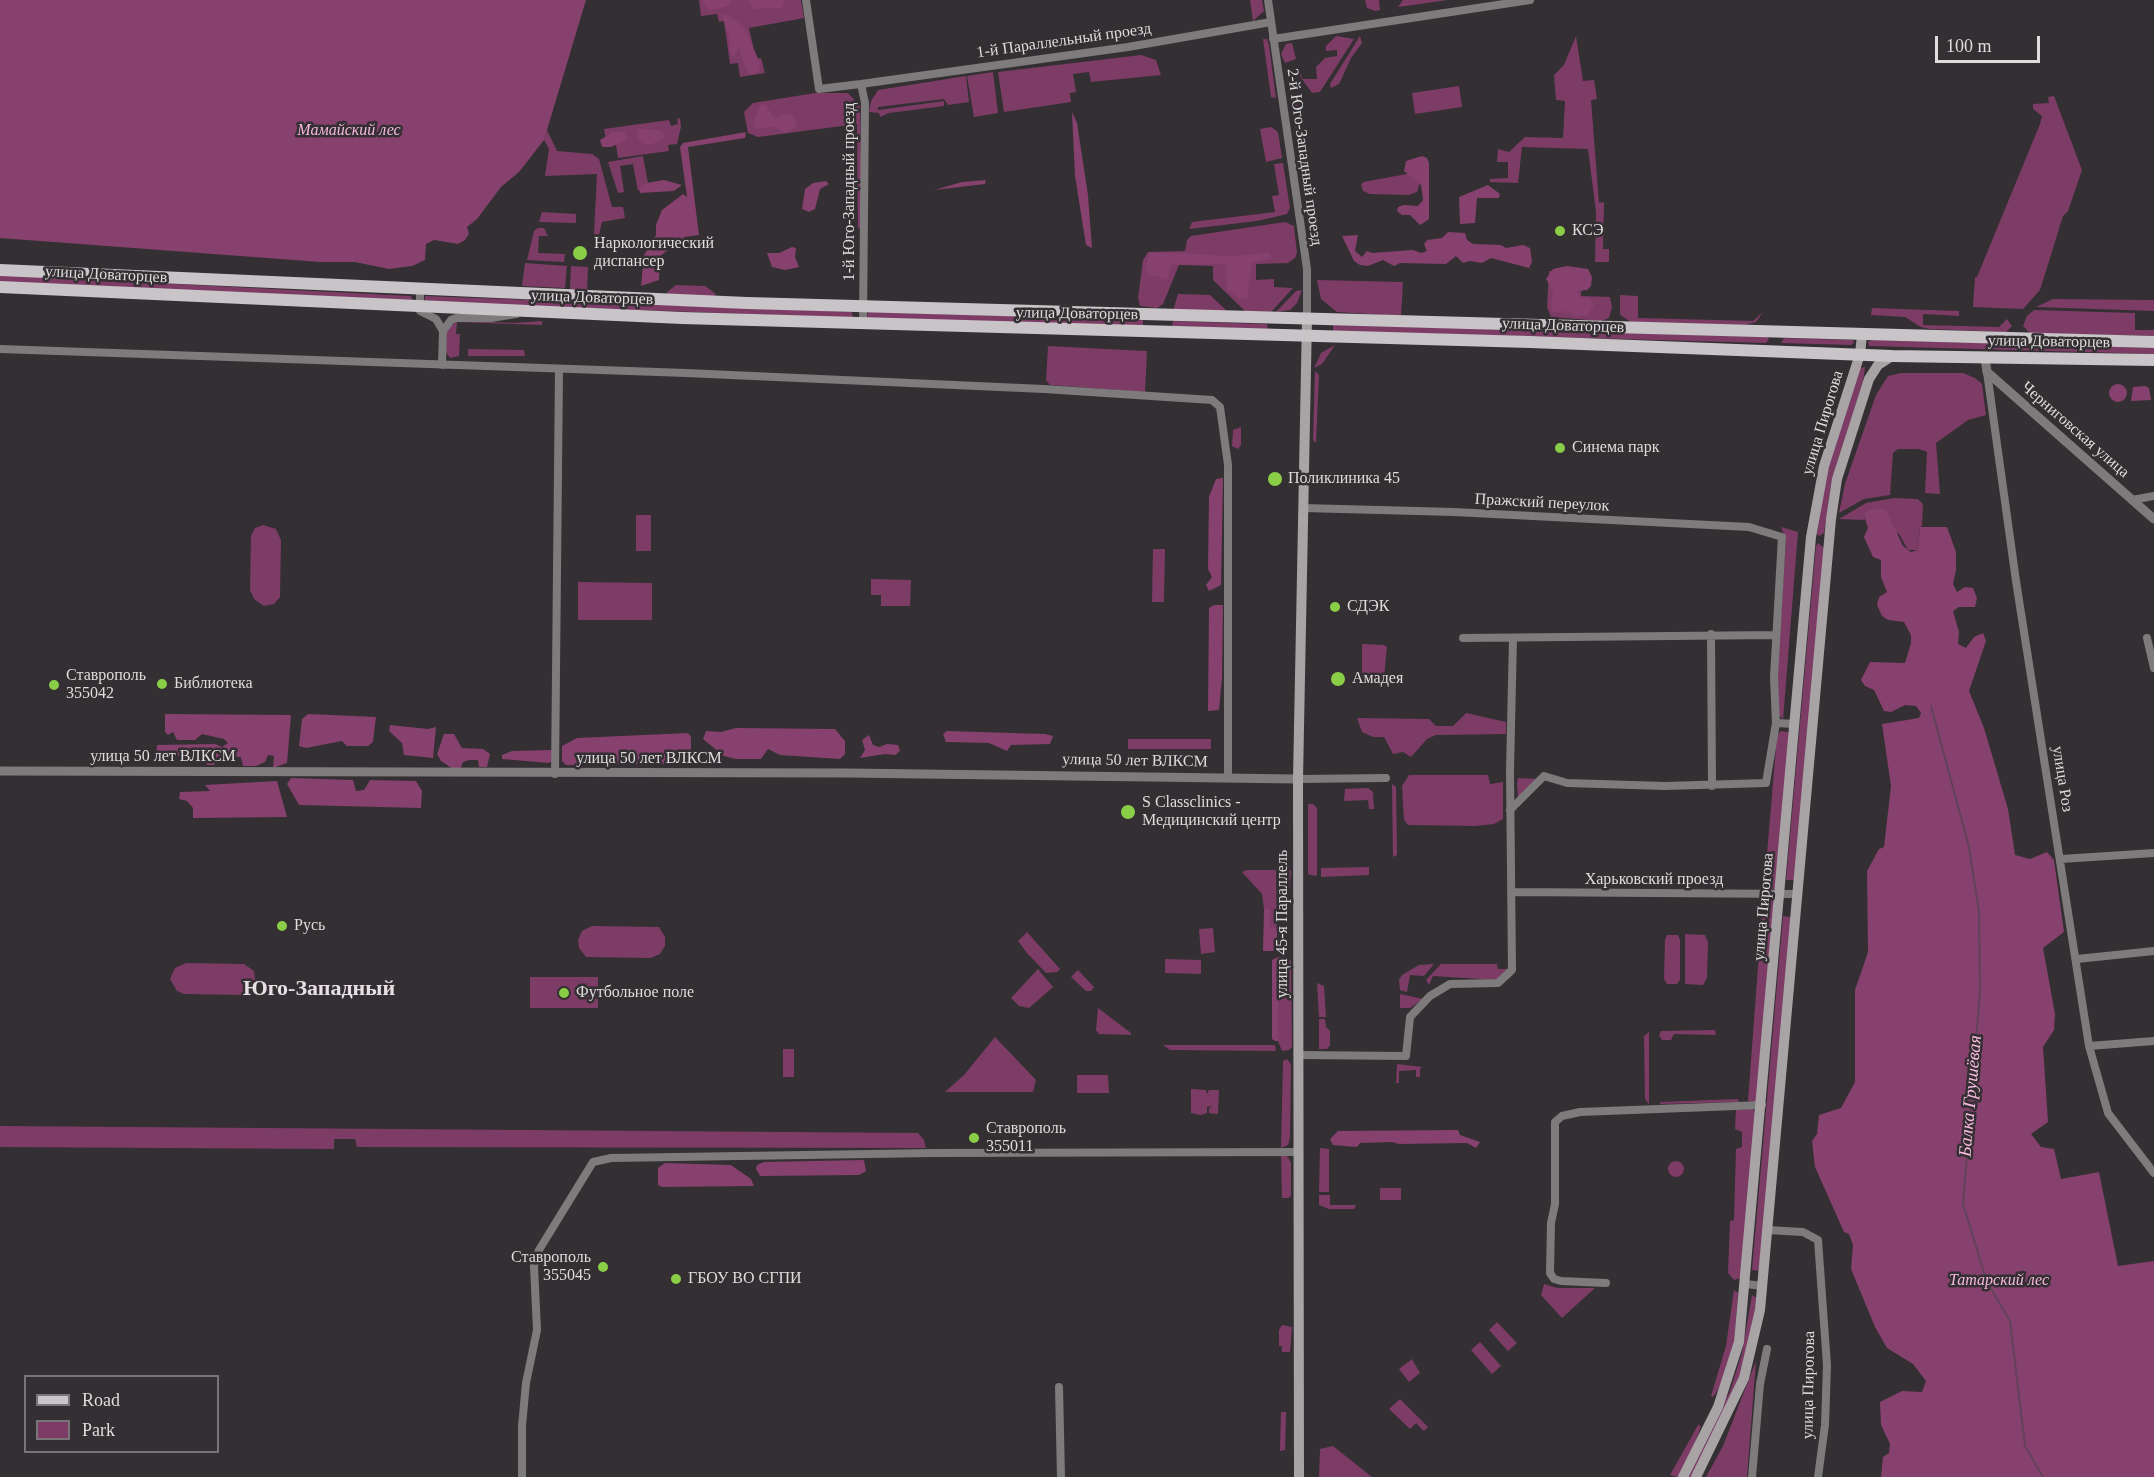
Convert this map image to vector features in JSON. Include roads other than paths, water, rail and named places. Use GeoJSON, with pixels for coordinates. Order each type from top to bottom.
{"type":"FeatureCollection","features":[{"type":"Feature","properties":{"kind":"main road","name":"улица Доваторцев"},"geometry":{"type":"LineString","coordinates":[[0,270],[420,291],[864,307],[2154,342]]}},
{"type":"Feature","properties":{"kind":"main road","name":"улица Доваторцев"},"geometry":{"type":"LineString","coordinates":[[0,287],[523,312],[863,324],[1307,335],[1892,356],[2154,360]]}},
{"type":"Feature","properties":{"kind":"main road","name":"улица 45-я Параллель"},"geometry":{"type":"LineString","coordinates":[[1299,1477],[1298,779],[1307,318]]}},
{"type":"Feature","properties":{"kind":"main road","name":"улица Пирогова"},"geometry":{"type":"LineString","coordinates":[[1683,1477],[1718,1407],[1730,1376],[1739,1342],[1746,1284],[1811,537],[1824,466],[1860,354],[1862,335]]}},
{"type":"Feature","properties":{"kind":"main road","name":"улица Пирогова"},"geometry":{"type":"LineString","coordinates":[[1696,1477],[1744,1378],[1760,1310],[1796,894],[1829,539],[1837,479],[1869,379],[1878,365],[1892,356]]}},
{"type":"Feature","properties":{"kind":"main road"},"geometry":{"type":"LineString","coordinates":[[1811,537],[1829,539]]}},
{"type":"Feature","properties":{"kind":"street","name":"1-й Юго-Западный проезд"},"geometry":{"type":"LineString","coordinates":[[806,0],[819,89],[861,84],[865,121],[863,324]]}},
{"type":"Feature","properties":{"kind":"street","name":"2-й Юго-Западный проезд"},"geometry":{"type":"LineString","coordinates":[[1268,0],[1307,269],[1307,318]]}},
{"type":"Feature","properties":{"kind":"street"},"geometry":{"type":"LineString","coordinates":[[1273,39],[1530,0]]}},
{"type":"Feature","properties":{"kind":"street","name":"1-й Параллельный проезд"},"geometry":{"type":"LineString","coordinates":[[861,84],[1128,47],[1271,22]]}},
{"type":"Feature","properties":{"kind":"street"},"geometry":{"type":"LineString","coordinates":[[420,291],[422,313],[436,319],[443,331],[442,365]]}},
{"type":"Feature","properties":{"kind":"street"},"geometry":{"type":"LineString","coordinates":[[443,331],[451,320],[456,318],[491,318],[523,312]]}},
{"type":"Feature","properties":{"kind":"street"},"geometry":{"type":"LineString","coordinates":[[0,349],[1044,389],[1216,403],[1220,407],[1228,465],[1228,777]]}},
{"type":"Feature","properties":{"kind":"street"},"geometry":{"type":"LineString","coordinates":[[1985,358],[1987,372]]}},
{"type":"Feature","properties":{"kind":"street"},"geometry":{"type":"LineString","coordinates":[[555,774],[560,369]]}},
{"type":"Feature","properties":{"kind":"street","name":"Черниговская улица"},"geometry":{"type":"LineString","coordinates":[[1987,372],[2154,519]]}},
{"type":"Feature","properties":{"kind":"street","name":"улица Роз"},"geometry":{"type":"LineString","coordinates":[[1987,372],[2016,581],[2089,1046],[2108,1113],[2151,1161],[2154,1173]]}},
{"type":"Feature","properties":{"kind":"street"},"geometry":{"type":"LineString","coordinates":[[2132,500],[2154,496]]}},
{"type":"Feature","properties":{"kind":"street","name":"Пражский переулок"},"geometry":{"type":"LineString","coordinates":[[1303,508],[1749,527],[1779,535],[1783,543],[1776,635]]}},
{"type":"Feature","properties":{"kind":"street"},"geometry":{"type":"LineString","coordinates":[[1712,634],[1712,786]]}},
{"type":"Feature","properties":{"kind":"street"},"geometry":{"type":"LineString","coordinates":[[1462,638],[1776,635],[1776,723],[1766,783],[1761,786],[1567,783],[1544,776],[1510,810]]}},
{"type":"Feature","properties":{"kind":"street"},"geometry":{"type":"LineString","coordinates":[[1299,1055],[1408,1055],[1410,1017],[1430,996],[1450,984],[1498,983],[1512,970],[1510,810],[1513,638]]}},
{"type":"Feature","properties":{"kind":"street"},"geometry":{"type":"LineString","coordinates":[[2147,638],[2154,668]]}},
{"type":"Feature","properties":{"kind":"street"},"geometry":{"type":"LineString","coordinates":[[1776,723],[1795,724]]}},
{"type":"Feature","properties":{"kind":"street","name":"улица 50 лет ВЛКСМ"},"geometry":{"type":"LineString","coordinates":[[0,771],[848,773],[1298,779]]}},
{"type":"Feature","properties":{"kind":"street"},"geometry":{"type":"LineString","coordinates":[[1298,779],[1386,778]]}},
{"type":"Feature","properties":{"kind":"street"},"geometry":{"type":"LineString","coordinates":[[2061,859],[2154,853]]}},
{"type":"Feature","properties":{"kind":"street","name":"Харьковский проезд"},"geometry":{"type":"LineString","coordinates":[[1511,892],[1796,894]]}},
{"type":"Feature","properties":{"kind":"street"},"geometry":{"type":"LineString","coordinates":[[2077,959],[2154,951]]}},
{"type":"Feature","properties":{"kind":"street"},"geometry":{"type":"LineString","coordinates":[[2089,1046],[2154,1041]]}},
{"type":"Feature","properties":{"kind":"street"},"geometry":{"type":"LineString","coordinates":[[1606,1283],[1561,1281],[1554,1279],[1550,1273],[1551,1223],[1555,1204],[1555,1122],[1562,1116],[1580,1112],[1762,1105]]}},
{"type":"Feature","properties":{"kind":"street"},"geometry":{"type":"LineString","coordinates":[[522,1477],[526,1383],[537,1330],[534,1266],[539,1250],[594,1162],[611,1158],[934,1153],[1299,1152]]}},
{"type":"Feature","properties":{"kind":"street","name":"улица Пирогова"},"geometry":{"type":"LineString","coordinates":[[1767,1230],[1803,1232],[1818,1240],[1827,1365],[1825,1425],[1818,1477]]}},
{"type":"Feature","properties":{"kind":"street"},"geometry":{"type":"LineString","coordinates":[[1746,1284],[1762,1286]]}},
{"type":"Feature","properties":{"kind":"street"},"geometry":{"type":"LineString","coordinates":[[1752,1477],[1760,1384],[1767,1349]]}},
{"type":"Feature","properties":{"kind":"street"},"geometry":{"type":"LineString","coordinates":[[1059,1387],[1061,1477]]}},
{"type":"Feature","properties":{"kind":"waterway","name":"Балка Грушёвая"},"geometry":{"type":"LineString","coordinates":[[1931,706],[1969,847],[1979,912],[1980,991],[1963,1204],[1987,1282],[2010,1321],[2025,1446],[2043,1477]]}},
{"type":"Feature","properties":{"kind":"place","name":"КСЭ"},"geometry":{"type":"Point","coordinates":[1560,231]}},
{"type":"Feature","properties":{"kind":"place","name":"Наркологический диспансер"},"geometry":{"type":"Point","coordinates":[580,253]}},
{"type":"Feature","properties":{"kind":"place","name":"Синема парк"},"geometry":{"type":"Point","coordinates":[1560,448]}},
{"type":"Feature","properties":{"kind":"place","name":"Поликлиника 45"},"geometry":{"type":"Point","coordinates":[1275,479]}},
{"type":"Feature","properties":{"kind":"place","name":"СДЭК"},"geometry":{"type":"Point","coordinates":[1335,607]}},
{"type":"Feature","properties":{"kind":"place","name":"Амадея"},"geometry":{"type":"Point","coordinates":[1338,679]}},
{"type":"Feature","properties":{"kind":"place","name":"Библиотека"},"geometry":{"type":"Point","coordinates":[162,684]}},
{"type":"Feature","properties":{"kind":"place","name":"Ставрополь 355042"},"geometry":{"type":"Point","coordinates":[54,685]}},
{"type":"Feature","properties":{"kind":"place","name":"S Classclinics - Медицинский центр"},"geometry":{"type":"Point","coordinates":[1128,812]}},
{"type":"Feature","properties":{"kind":"place","name":"Русь"},"geometry":{"type":"Point","coordinates":[282,926]}},
{"type":"Feature","properties":{"kind":"place","name":"Футбольное поле"},"geometry":{"type":"Point","coordinates":[564,993]}},
{"type":"Feature","properties":{"kind":"place","name":"Ставрополь 355011"},"geometry":{"type":"Point","coordinates":[974,1138]}},
{"type":"Feature","properties":{"kind":"place","name":"Ставрополь 355045"},"geometry":{"type":"Point","coordinates":[603,1267]}},
{"type":"Feature","properties":{"kind":"place","name":"ГБОУ ВО СГПИ"},"geometry":{"type":"Point","coordinates":[676,1279]}},
{"type":"Feature","properties":{"kind":"district","name":"Юго-Западный"},"geometry":{"type":"Point","coordinates":[319,989]}},
{"type":"Feature","properties":{"kind":"park label","name":"Мамайский лес"},"geometry":{"type":"Point","coordinates":[349,131]}},
{"type":"Feature","properties":{"kind":"park label","name":"Татарский лес"},"geometry":{"type":"Point","coordinates":[1999,1281]}}]}
